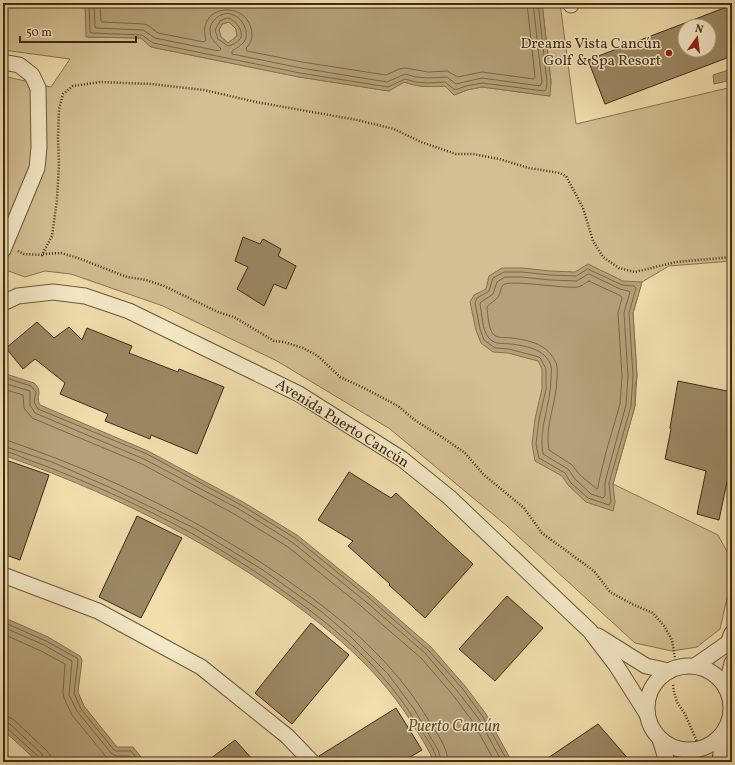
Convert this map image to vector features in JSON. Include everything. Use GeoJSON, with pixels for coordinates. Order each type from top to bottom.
{"type":"FeatureCollection","features":[{"type":"Feature","properties":{"kind":"street"},"geometry":{"type":"LineString","coordinates":[[3,62],[19,65],[32,75],[38,88],[39,147],[37,168],[4,247]]}},
{"type":"Feature","properties":{"kind":"street","name":"Avenida Puerto Cancún"},"geometry":{"type":"LineString","coordinates":[[3,303],[18,296],[53,292],[85,296],[129,311],[299,394],[402,459],[449,497],[590,631],[616,665],[647,714]]}},
{"type":"Feature","properties":{"kind":"street"},"geometry":{"type":"LineString","coordinates":[[3,575],[98,611],[201,667],[287,736],[312,762]]}},
{"type":"Feature","properties":{"kind":"street","name":"Avenida Puerto Cancún"},"geometry":{"type":"LineString","coordinates":[[590,631],[646,666],[668,672]]}},
{"type":"Feature","properties":{"kind":"street"},"geometry":{"type":"LineString","coordinates":[[695,666],[728,643],[732,633]]}},
{"type":"Feature","properties":{"kind":"street"},"geometry":{"type":"LineString","coordinates":[[726,688],[732,663]]}},
{"type":"Feature","properties":{"kind":"street"},"geometry":{"type":"LineString","coordinates":[[667,762],[660,739],[652,728],[647,714],[647,702],[651,690],[658,679],[668,672],[681,667],[695,666],[707,670],[718,678],[726,688],[731,704],[730,720],[723,735],[720,762]]}},
{"type":"Feature","properties":{"kind":"street"},"geometry":{"type":"LineString","coordinates":[[660,739],[672,747],[685,751],[700,749],[712,744],[723,735]]}},
{"type":"Feature","properties":{"kind":"path"},"geometry":{"type":"LineString","coordinates":[[4,247],[24,254],[42,254],[52,236],[57,200],[59,164],[59,109],[63,94],[73,86],[100,82],[151,84],[204,90],[256,102],[357,120],[394,129],[421,142],[456,154],[473,154],[500,159],[529,168],[560,173],[566,176],[583,208],[593,240],[602,257],[619,268],[635,272],[676,262],[732,257]]}},
{"type":"Feature","properties":{"kind":"shaded area"},"geometry":{"type":"Polygon","coordinates":[[[3,3],[85,3],[87,37],[141,38],[151,47],[300,77],[389,91],[404,82],[424,86],[445,86],[454,95],[467,90],[482,87],[549,96],[551,82],[542,3],[560,3],[576,124],[732,87],[732,261],[669,266],[642,282],[633,313],[637,376],[635,406],[613,484],[718,535],[732,561],[728,594],[720,629],[697,647],[672,651],[635,643],[507,526],[390,429],[277,361],[163,306],[71,274],[45,271],[25,277],[3,269],[3,76],[51,87],[70,59],[3,50],[3,3]]]}},
{"type":"Feature","properties":{"kind":"shaded area"},"geometry":{"type":"Polygon","coordinates":[[[229,22],[236,29],[237,36],[228,43],[221,37],[219,30],[222,24],[229,22]]]}},
{"type":"Feature","properties":{"kind":"water"},"geometry":{"type":"Polygon","coordinates":[[[85,3],[542,3],[551,82],[550,96],[482,87],[467,90],[454,95],[445,86],[424,86],[404,82],[389,91],[299,77],[151,47],[141,38],[86,37],[85,3]],[[229,22],[222,24],[219,30],[221,37],[228,43],[237,36],[236,29],[229,22]]]}},
{"type":"Feature","properties":{"kind":"water"},"geometry":{"type":"Polygon","coordinates":[[[732,69],[732,80],[714,84],[713,75],[732,69]]]}},
{"type":"Feature","properties":{"kind":"water"},"geometry":{"type":"Polygon","coordinates":[[[588,264],[623,281],[642,282],[633,313],[637,376],[635,386],[635,406],[613,484],[615,502],[613,511],[586,502],[568,485],[562,476],[535,461],[532,444],[535,419],[542,389],[542,369],[538,361],[508,353],[493,352],[481,343],[476,330],[470,302],[474,295],[486,289],[489,276],[502,268],[575,272],[588,264]]]}},
{"type":"Feature","properties":{"kind":"water","name":"Puerto Cancún"},"geometry":{"type":"Polygon","coordinates":[[[3,373],[34,383],[39,392],[38,399],[40,405],[148,451],[243,502],[297,535],[370,594],[431,647],[465,686],[486,714],[512,762],[434,762],[402,708],[373,673],[357,656],[323,626],[286,598],[219,554],[149,516],[77,483],[3,455],[3,373]]]}},
{"type":"Feature","properties":{"kind":"water"},"geometry":{"type":"Polygon","coordinates":[[[3,617],[48,637],[80,656],[82,660],[78,692],[84,706],[117,747],[133,747],[145,762],[38,762],[3,730],[3,617]]]}},
{"type":"Feature","properties":{"kind":"building","name":"Dreams Vista Cancún Golf & Spa Resort"},"geometry":{"type":"Polygon","coordinates":[[[732,5],[732,56],[605,104],[588,60],[677,26],[677,58],[717,58],[717,18],[698,18],[732,5]]]}},
{"type":"Feature","properties":{"kind":"building"},"geometry":{"type":"Polygon","coordinates":[[[243,237],[260,244],[263,239],[281,249],[278,256],[296,266],[286,289],[274,284],[264,306],[237,289],[248,267],[235,261],[243,237]]]}},
{"type":"Feature","properties":{"kind":"building"},"geometry":{"type":"Polygon","coordinates":[[[37,322],[54,338],[69,327],[82,340],[87,328],[132,346],[129,353],[178,372],[179,369],[224,387],[197,454],[151,435],[150,439],[105,421],[108,414],[60,394],[65,383],[35,359],[23,369],[6,348],[37,322]]]}},
{"type":"Feature","properties":{"kind":"building"},"geometry":{"type":"Polygon","coordinates":[[[678,381],[732,392],[732,458],[719,520],[697,514],[706,471],[665,459],[678,381]]]}},
{"type":"Feature","properties":{"kind":"building"},"geometry":{"type":"Polygon","coordinates":[[[3,459],[49,475],[20,560],[3,554],[3,459]]]}},
{"type":"Feature","properties":{"kind":"building"},"geometry":{"type":"Polygon","coordinates":[[[349,472],[391,498],[396,493],[473,564],[425,618],[348,546],[353,541],[318,520],[349,472]]]}},
{"type":"Feature","properties":{"kind":"building"},"geometry":{"type":"Polygon","coordinates":[[[137,516],[182,538],[141,618],[99,597],[137,516]]]}},
{"type":"Feature","properties":{"kind":"building"},"geometry":{"type":"Polygon","coordinates":[[[507,596],[543,628],[495,681],[459,649],[507,596]]]}},
{"type":"Feature","properties":{"kind":"building"},"geometry":{"type":"Polygon","coordinates":[[[311,623],[349,655],[292,724],[255,693],[311,623]]]}},
{"type":"Feature","properties":{"kind":"building"},"geometry":{"type":"Polygon","coordinates":[[[396,708],[422,750],[402,762],[321,762],[319,756],[396,708]]]}},
{"type":"Feature","properties":{"kind":"building"},"geometry":{"type":"Polygon","coordinates":[[[598,724],[631,762],[542,762],[598,724]]]}},
{"type":"Feature","properties":{"kind":"building"},"geometry":{"type":"Polygon","coordinates":[[[235,740],[255,762],[206,762],[235,740]]]}},
{"type":"Feature","properties":{"kind":"place","name":"Dreams Vista Cancún Golf & Spa Resort"},"geometry":{"type":"Point","coordinates":[669,53]}}]}
